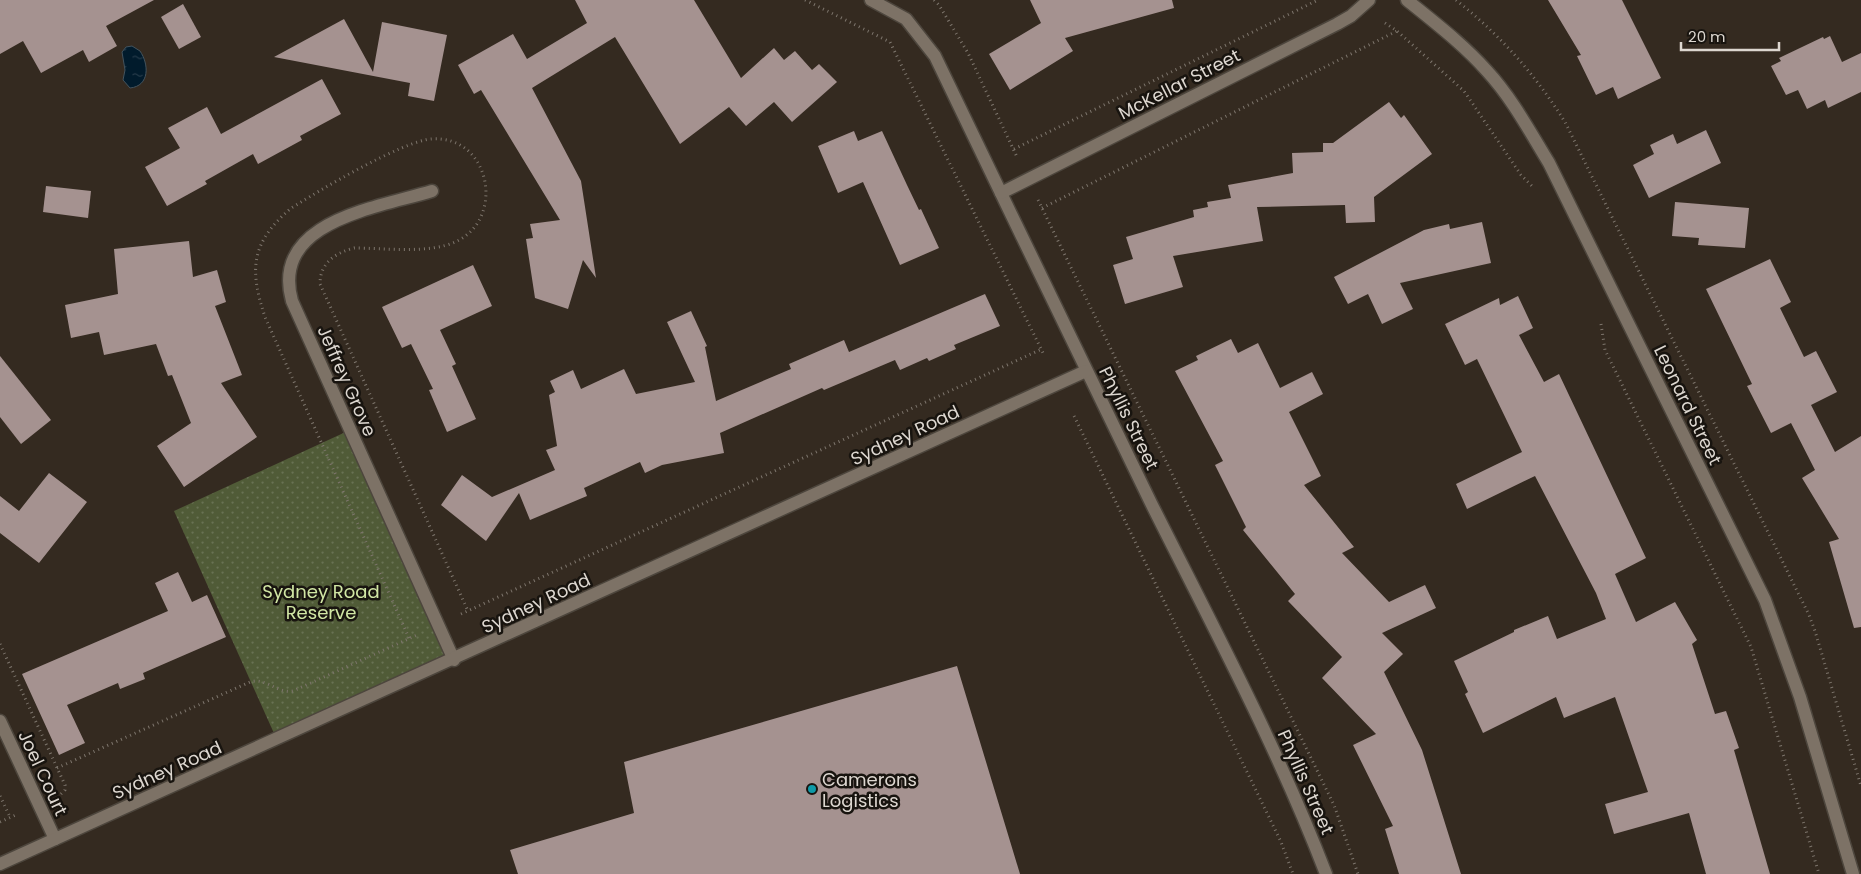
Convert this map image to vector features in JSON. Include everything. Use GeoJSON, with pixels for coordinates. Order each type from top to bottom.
{"type":"FeatureCollection","features":[{"type":"Feature","properties":{"kind":"street","name":"Phyllis Street"},"geometry":{"type":"LineString","coordinates":[[871,0],[906,19],[935,56],[1086,371],[1257,716],[1310,832],[1326,874]]}},
{"type":"Feature","properties":{"kind":"street","name":"McKellar Street"},"geometry":{"type":"LineString","coordinates":[[1001,192],[1337,24],[1351,16],[1369,0]]}},
{"type":"Feature","properties":{"kind":"street","name":"Leonard Street"},"geometry":{"type":"LineString","coordinates":[[1407,0],[1444,30],[1488,71],[1526,124],[1549,163],[1764,600],[1800,697],[1854,874]]}},
{"type":"Feature","properties":{"kind":"street","name":"Jeffrey Grove"},"geometry":{"type":"LineString","coordinates":[[432,191],[340,219],[310,236],[290,262],[288,287],[292,301],[454,660]]}},
{"type":"Feature","properties":{"kind":"street","name":"Sydney Road"},"geometry":{"type":"LineString","coordinates":[[0,864],[454,660],[1086,371]]}},
{"type":"Feature","properties":{"kind":"street","name":"Joel Court"},"geometry":{"type":"LineString","coordinates":[[0,721],[55,840]]}},
{"type":"Feature","properties":{"kind":"street"},"geometry":{"type":"LineString","coordinates":[[1854,874],[1861,872]]}},
{"type":"Feature","properties":{"kind":"path"},"geometry":{"type":"LineString","coordinates":[[805,0],[890,42],[1044,355]]}},
{"type":"Feature","properties":{"kind":"path"},"geometry":{"type":"LineString","coordinates":[[934,0],[939,5],[968,53],[1017,157]]}},
{"type":"Feature","properties":{"kind":"path"},"geometry":{"type":"LineString","coordinates":[[1014,149],[1318,0]]}},
{"type":"Feature","properties":{"kind":"path"},"geometry":{"type":"LineString","coordinates":[[1456,0],[1501,39],[1518,57],[1565,122],[1809,615],[1861,786]]}},
{"type":"Feature","properties":{"kind":"path"},"geometry":{"type":"LineString","coordinates":[[1385,23],[1397,31],[1464,91],[1521,175],[1540,193]]}},
{"type":"Feature","properties":{"kind":"path"},"geometry":{"type":"LineString","coordinates":[[1042,208],[1397,31]]}},
{"type":"Feature","properties":{"kind":"path"},"geometry":{"type":"LineString","coordinates":[[410,638],[265,317],[255,284],[255,276],[258,253],[264,238],[275,222],[290,209],[408,145],[432,139],[453,141],[463,147],[472,153],[482,170],[487,189],[486,203],[475,224],[458,241],[446,246],[432,248],[354,248],[345,250],[327,261],[320,276],[320,284],[468,611]]}},
{"type":"Feature","properties":{"kind":"path"},"geometry":{"type":"LineString","coordinates":[[1038,200],[1334,805],[1358,874]]}},
{"type":"Feature","properties":{"kind":"path"},"geometry":{"type":"LineString","coordinates":[[1600,321],[1605,350],[1751,647],[1819,874]]}},
{"type":"Feature","properties":{"kind":"path"},"geometry":{"type":"LineString","coordinates":[[461,614],[1042,349]]}},
{"type":"Feature","properties":{"kind":"path"},"geometry":{"type":"LineString","coordinates":[[1074,416],[1281,842],[1293,874]]}},
{"type":"Feature","properties":{"kind":"path"},"geometry":{"type":"LineString","coordinates":[[57,768],[250,682],[261,681],[282,691],[293,691],[417,635]]}},
{"type":"Feature","properties":{"kind":"path"},"geometry":{"type":"LineString","coordinates":[[0,644],[66,788],[62,794]]}},
{"type":"Feature","properties":{"kind":"path"},"geometry":{"type":"LineString","coordinates":[[0,796],[10,817]]}},
{"type":"Feature","properties":{"kind":"path"},"geometry":{"type":"LineString","coordinates":[[0,822],[18,814]]}},
{"type":"Feature","properties":{"kind":"green space","name":"Sydney Road Reserve"},"geometry":{"type":"Polygon","coordinates":[[[350,430],[454,660],[277,740],[174,511],[350,430]]]}},
{"type":"Feature","properties":{"kind":"water"},"geometry":{"type":"Polygon","coordinates":[[[132,46],[140,51],[143,56],[146,74],[141,83],[130,88],[123,80],[125,70],[122,52],[126,47],[132,46]]]}},
{"type":"Feature","properties":{"kind":"building"},"geometry":{"type":"Polygon","coordinates":[[[0,0],[154,0],[106,26],[117,46],[89,62],[83,50],[41,73],[23,41],[0,54],[0,0]]]}},
{"type":"Feature","properties":{"kind":"building"},"geometry":{"type":"Polygon","coordinates":[[[575,0],[694,0],[741,78],[774,48],[784,60],[795,51],[812,70],[819,64],[837,82],[792,122],[774,102],[746,126],[729,107],[680,144],[615,37],[532,88],[581,181],[596,278],[583,260],[568,309],[535,298],[526,239],[533,238],[530,224],[560,220],[481,90],[474,94],[458,65],[513,34],[527,59],[587,23],[575,0]]]}},
{"type":"Feature","properties":{"kind":"building"},"geometry":{"type":"Polygon","coordinates":[[[1030,0],[1172,0],[1174,8],[1065,38],[1073,51],[1010,90],[989,54],[1041,23],[1030,0]]]}},
{"type":"Feature","properties":{"kind":"building"},"geometry":{"type":"Polygon","coordinates":[[[1548,0],[1622,0],[1661,78],[1618,99],[1613,87],[1596,95],[1577,56],[1581,55],[1548,0]]]}},
{"type":"Feature","properties":{"kind":"building"},"geometry":{"type":"Polygon","coordinates":[[[183,4],[201,37],[179,49],[161,17],[183,4]]]}},
{"type":"Feature","properties":{"kind":"building"},"geometry":{"type":"Polygon","coordinates":[[[344,19],[373,72],[382,22],[447,35],[434,101],[408,96],[410,83],[274,57],[344,19]]]}},
{"type":"Feature","properties":{"kind":"building"},"geometry":{"type":"Polygon","coordinates":[[[1830,36],[1842,62],[1861,53],[1861,92],[1828,108],[1825,100],[1807,109],[1798,90],[1786,95],[1771,66],[1781,61],[1779,58],[1823,37],[1824,39],[1830,36]]]}},
{"type":"Feature","properties":{"kind":"building"},"geometry":{"type":"Polygon","coordinates":[[[322,79],[341,114],[300,136],[302,140],[258,164],[253,154],[205,181],[207,184],[167,206],[145,167],[180,148],[168,128],[207,107],[221,134],[322,79]]]}},
{"type":"Feature","properties":{"kind":"building"},"geometry":{"type":"Polygon","coordinates":[[[1389,102],[1401,118],[1404,115],[1432,154],[1374,197],[1375,222],[1346,223],[1345,205],[1257,207],[1263,241],[1173,256],[1183,287],[1125,304],[1113,265],[1133,259],[1126,237],[1194,217],[1193,210],[1208,207],[1207,202],[1231,198],[1228,185],[1293,173],[1292,153],[1323,152],[1323,143],[1333,143],[1389,102]]]}},
{"type":"Feature","properties":{"kind":"building"},"geometry":{"type":"Polygon","coordinates":[[[1706,130],[1721,163],[1649,198],[1633,165],[1654,154],[1650,145],[1673,134],[1677,144],[1706,130]]]}},
{"type":"Feature","properties":{"kind":"building"},"geometry":{"type":"Polygon","coordinates":[[[854,131],[858,141],[882,131],[939,248],[900,265],[863,182],[838,193],[818,146],[854,131]]]}},
{"type":"Feature","properties":{"kind":"building"},"geometry":{"type":"Polygon","coordinates":[[[46,186],[91,191],[88,218],[43,212],[46,186]]]}},
{"type":"Feature","properties":{"kind":"building"},"geometry":{"type":"Polygon","coordinates":[[[1675,202],[1749,208],[1745,248],[1698,245],[1699,238],[1672,236],[1675,202]]]}},
{"type":"Feature","properties":{"kind":"building"},"geometry":{"type":"Polygon","coordinates":[[[1482,222],[1491,263],[1400,283],[1413,309],[1382,324],[1368,294],[1348,304],[1334,277],[1424,230],[1449,224],[1450,229],[1482,222]]]}},
{"type":"Feature","properties":{"kind":"building"},"geometry":{"type":"Polygon","coordinates":[[[189,241],[193,277],[217,270],[226,302],[215,306],[242,375],[221,383],[257,437],[184,487],[157,446],[191,423],[172,375],[168,376],[156,344],[104,355],[99,332],[71,338],[65,305],[118,294],[114,249],[189,241]]]}},
{"type":"Feature","properties":{"kind":"building"},"geometry":{"type":"Polygon","coordinates":[[[1770,259],[1791,302],[1780,308],[1804,357],[1816,351],[1837,392],[1811,405],[1835,452],[1861,436],[1861,627],[1854,628],[1829,542],[1839,539],[1802,478],[1815,470],[1791,423],[1771,433],[1747,386],[1752,384],[1706,289],[1770,259]]]}},
{"type":"Feature","properties":{"kind":"building"},"geometry":{"type":"Polygon","coordinates":[[[473,265],[492,306],[440,330],[456,364],[452,366],[476,419],[447,432],[429,390],[433,389],[411,344],[402,348],[382,307],[473,265]]]}},
{"type":"Feature","properties":{"kind":"building"},"geometry":{"type":"Polygon","coordinates":[[[985,294],[1000,326],[954,345],[956,349],[929,361],[927,358],[900,370],[895,360],[824,390],[822,388],[720,433],[724,453],[662,465],[645,473],[640,462],[584,488],[587,496],[530,520],[519,493],[486,541],[441,505],[462,475],[492,497],[555,470],[546,450],[557,446],[549,395],[555,392],[550,381],[573,370],[581,389],[624,369],[636,394],[695,382],[667,322],[691,311],[707,346],[705,347],[716,401],[791,369],[789,364],[844,340],[849,352],[985,294]]]}},
{"type":"Feature","properties":{"kind":"building"},"geometry":{"type":"Polygon","coordinates":[[[1518,296],[1533,328],[1519,335],[1544,382],[1559,374],[1646,558],[1615,574],[1636,622],[1675,602],[1697,640],[1692,644],[1715,714],[1726,711],[1739,748],[1734,750],[1770,874],[1706,874],[1689,813],[1614,834],[1605,804],[1648,792],[1615,697],[1564,718],[1556,697],[1483,733],[1465,694],[1468,692],[1454,661],[1514,632],[1514,630],[1548,616],[1557,639],[1606,619],[1596,593],[1535,476],[1467,509],[1456,484],[1522,452],[1477,359],[1465,365],[1445,324],[1499,298],[1500,305],[1518,296]]]}},
{"type":"Feature","properties":{"kind":"building"},"geometry":{"type":"Polygon","coordinates":[[[1231,339],[1238,353],[1258,343],[1280,388],[1312,372],[1323,394],[1289,412],[1321,476],[1304,485],[1354,547],[1342,553],[1389,602],[1425,585],[1436,608],[1382,633],[1403,654],[1384,672],[1422,750],[1461,874],[1399,874],[1385,829],[1393,826],[1353,745],[1376,734],[1322,678],[1342,657],[1288,601],[1295,594],[1243,530],[1246,527],[1215,465],[1223,461],[1175,371],[1198,360],[1196,356],[1231,339]]]}},
{"type":"Feature","properties":{"kind":"building"},"geometry":{"type":"Polygon","coordinates":[[[0,356],[51,420],[21,444],[0,417],[0,356]]]}},
{"type":"Feature","properties":{"kind":"building"},"geometry":{"type":"Polygon","coordinates":[[[49,473],[87,502],[39,563],[0,533],[0,496],[19,511],[49,473]]]}},
{"type":"Feature","properties":{"kind":"building"},"geometry":{"type":"Polygon","coordinates":[[[178,572],[192,602],[207,595],[226,637],[143,673],[145,679],[120,689],[118,683],[67,705],[85,743],[59,755],[22,674],[168,611],[155,583],[178,572]]]}},
{"type":"Feature","properties":{"kind":"building","name":"Camerons Logistics"},"geometry":{"type":"Polygon","coordinates":[[[957,666],[1020,874],[518,874],[510,850],[634,813],[624,762],[957,666]]]}},
{"type":"Feature","properties":{"kind":"place","name":"Camerons Logistics"},"geometry":{"type":"Point","coordinates":[812,789]}}]}
